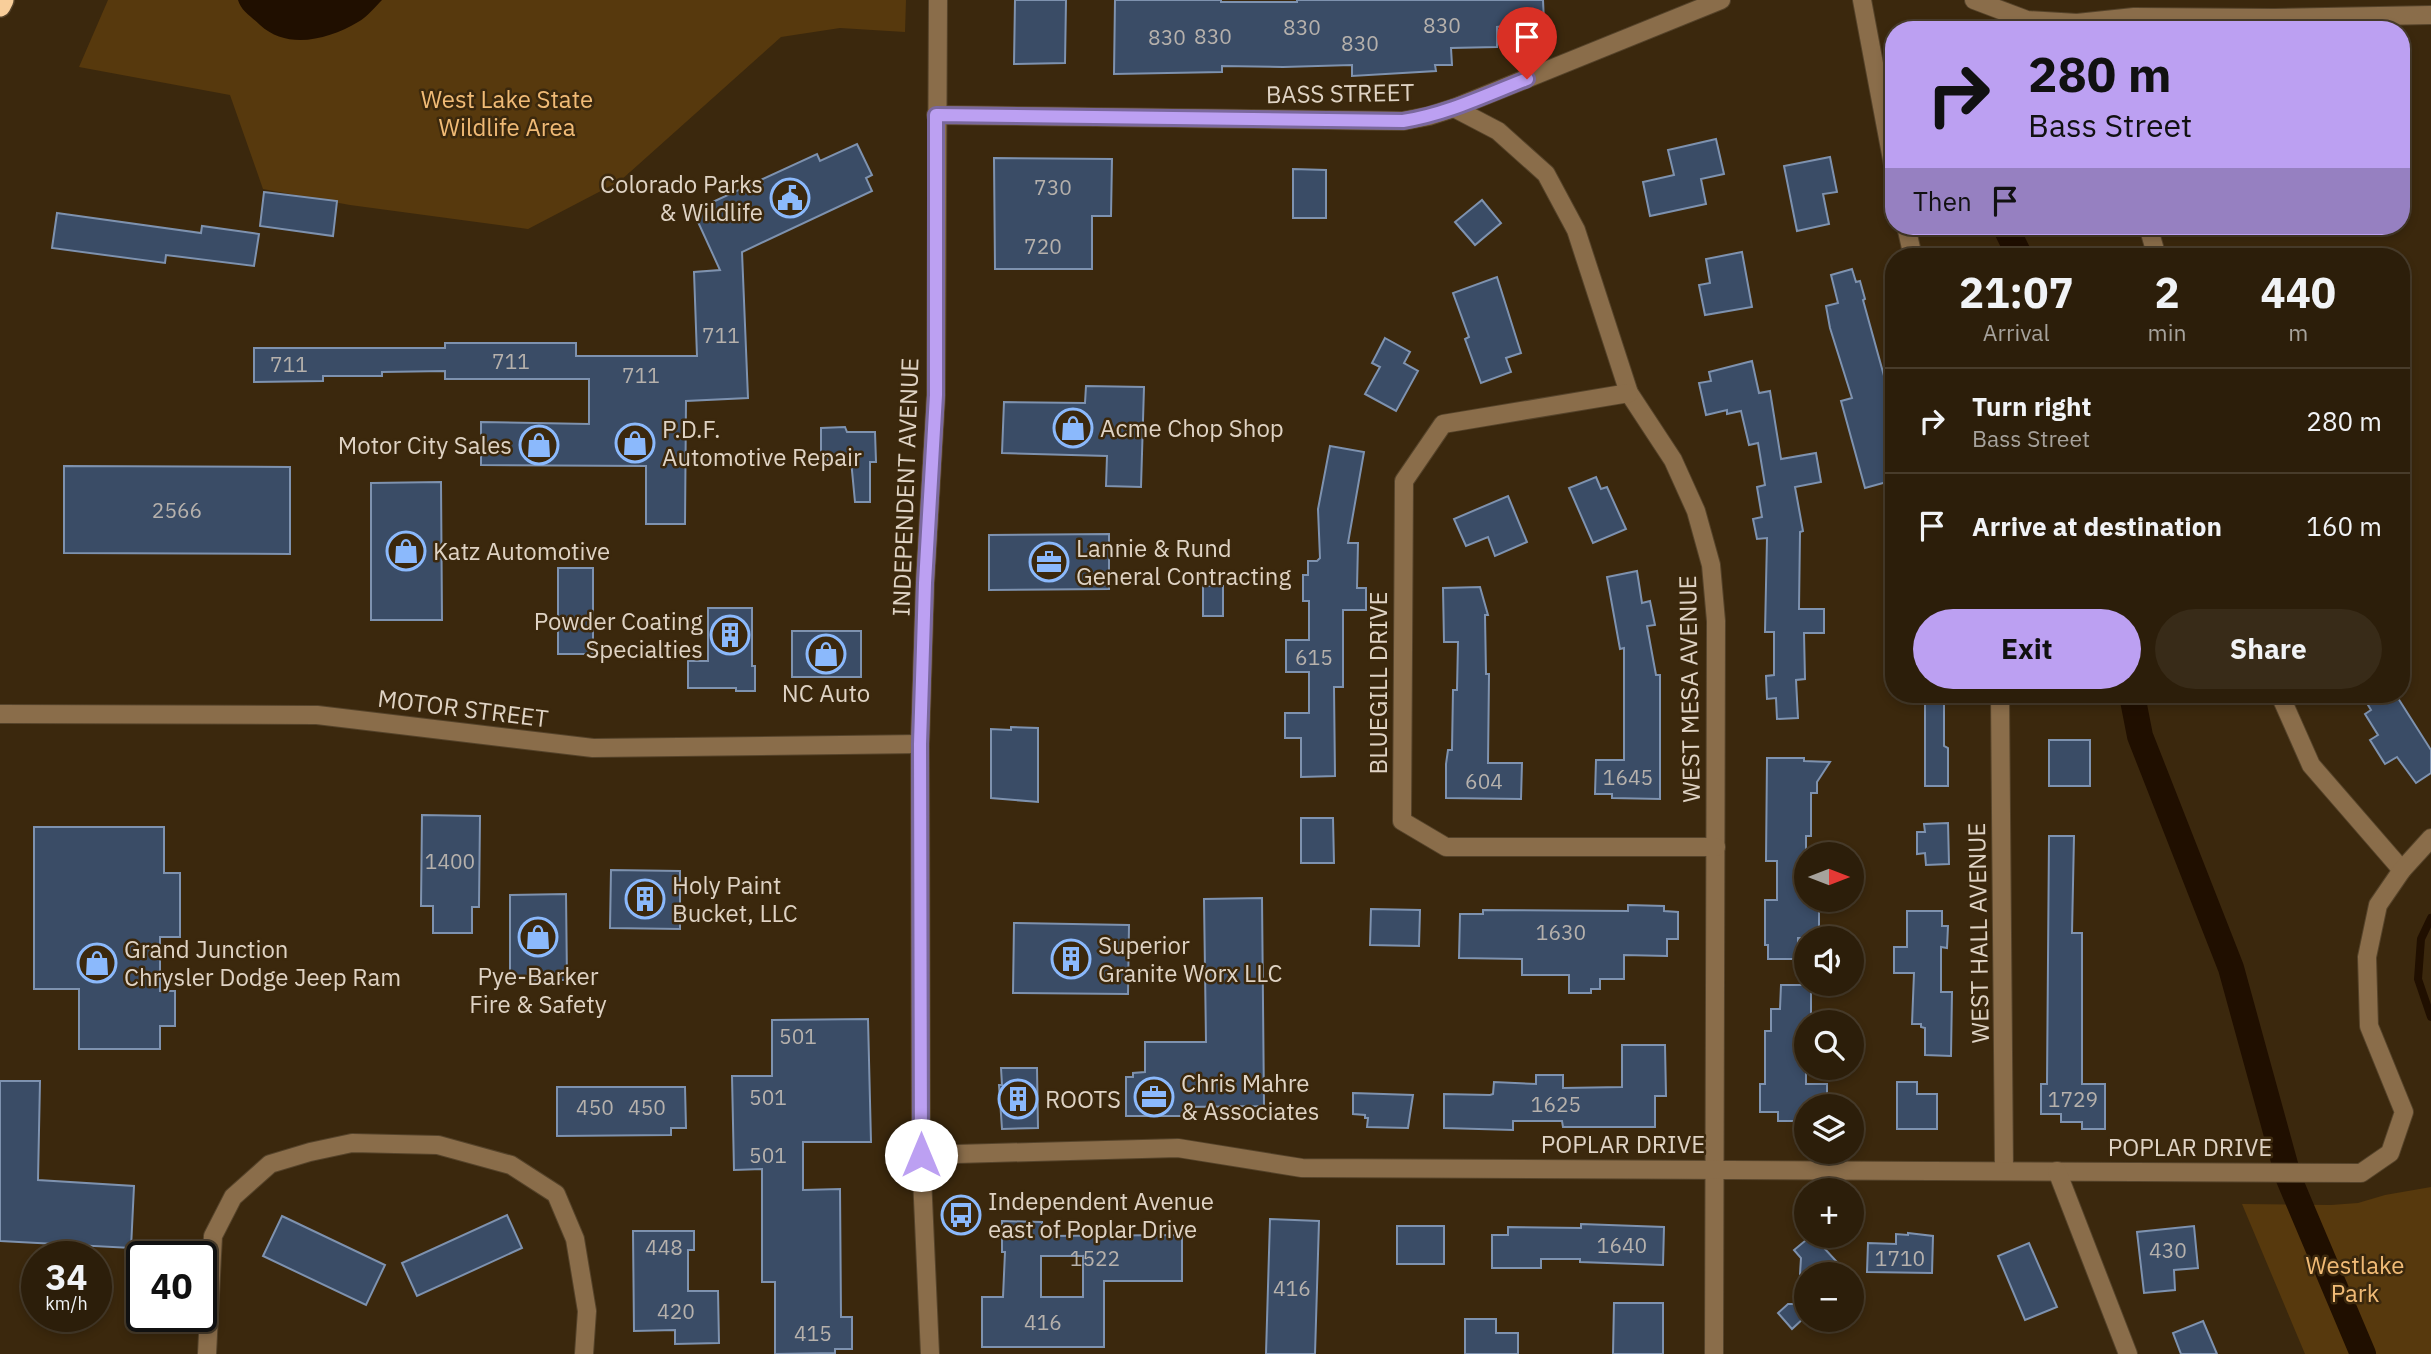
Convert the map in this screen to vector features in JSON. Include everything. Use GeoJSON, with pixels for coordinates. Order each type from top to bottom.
{"type":"FeatureCollection","features":[{"type":"Feature","properties":{"kind":"highway"},"geometry":{"type":"LineString","coordinates":[[0,6],[3,0]]}},
{"type":"Feature","properties":{"kind":"street","name":"INDEPENDENT AVENUE"},"geometry":{"type":"LineString","coordinates":[[930,1354],[921,1155],[920,744],[925,583],[936,395],[938,0]]}},
{"type":"Feature","properties":{"kind":"street","name":"BASS STREET"},"geometry":{"type":"LineString","coordinates":[[936,115],[1403,121],[1454,108],[1721,0]]}},
{"type":"Feature","properties":{"kind":"street"},"geometry":{"type":"LineString","coordinates":[[1862,0],[1885,122]]}},
{"type":"Feature","properties":{"kind":"street"},"geometry":{"type":"LineString","coordinates":[[1973,0],[2034,21]]}},
{"type":"Feature","properties":{"kind":"street"},"geometry":{"type":"LineString","coordinates":[[2112,21],[2134,17],[2431,15]]}},
{"type":"Feature","properties":{"kind":"street","name":"WEST MESA AVENUE"},"geometry":{"type":"LineString","coordinates":[[1454,108],[1497,131],[1546,174],[1577,230],[1629,393],[1673,460],[1696,511],[1711,565],[1716,621],[1714,1354]]}},
{"type":"Feature","properties":{"kind":"street","name":"BLUEGILL DRIVE"},"geometry":{"type":"LineString","coordinates":[[1629,393],[1443,424],[1404,481],[1402,821],[1446,846],[1716,846]]}},
{"type":"Feature","properties":{"kind":"street","name":"WEST HALL AVENUE"},"geometry":{"type":"LineString","coordinates":[[2000,703],[2004,1170]]}},
{"type":"Feature","properties":{"kind":"street"},"geometry":{"type":"LineString","coordinates":[[2284,703],[2311,765],[2402,870]]}},
{"type":"Feature","properties":{"kind":"street","name":"MOTOR STREET"},"geometry":{"type":"LineString","coordinates":[[0,714],[317,715],[593,748],[920,744]]}},
{"type":"Feature","properties":{"kind":"street","name":"POPLAR DRIVE"},"geometry":{"type":"LineString","coordinates":[[921,1155],[1178,1148],[1301,1168],[2361,1173],[2390,1153],[2404,1112],[2369,1026],[2367,957],[2378,905],[2402,870],[2431,838]]}},
{"type":"Feature","properties":{"kind":"street"},"geometry":{"type":"LineString","coordinates":[[207,1354],[213,1236],[233,1197],[270,1164],[352,1143],[438,1146],[511,1165],[556,1194],[575,1239],[587,1311],[584,1354]]}},
{"type":"Feature","properties":{"kind":"street"},"geometry":{"type":"LineString","coordinates":[[2057,1171],[2129,1354]]}},
{"type":"Feature","properties":{"kind":"green space","name":"West Lake State Wildlife Area"},"geometry":{"type":"Polygon","coordinates":[[[108,0],[906,0],[905,32],[840,28],[781,37],[620,181],[528,229],[350,205],[263,189],[230,95],[79,67],[108,0]]]}},
{"type":"Feature","properties":{"kind":"green space","name":"Westlake Park"},"geometry":{"type":"Polygon","coordinates":[[[2431,1187],[2431,1354],[2305,1354],[2242,1204],[2358,1203],[2431,1187]]]}},
{"type":"Feature","properties":{"kind":"shaded area"},"geometry":{"type":"Polygon","coordinates":[[[238,0],[382,0],[358,22],[334,34],[295,40],[271,33],[247,14],[238,0]]]}},
{"type":"Feature","properties":{"kind":"building"},"geometry":{"type":"Polygon","coordinates":[[[1015,0],[1066,0],[1065,63],[1014,64],[1015,0]]]}},
{"type":"Feature","properties":{"kind":"building"},"geometry":{"type":"Polygon","coordinates":[[[1115,0],[1543,0],[1544,22],[1497,27],[1497,47],[1451,48],[1452,65],[1435,65],[1436,71],[1352,76],[1352,65],[1222,66],[1222,72],[1114,74],[1115,0]]]}},
{"type":"Feature","properties":{"kind":"building"},"geometry":{"type":"Polygon","coordinates":[[[1716,139],[1724,174],[1701,179],[1706,204],[1650,216],[1643,182],[1674,175],[1668,150],[1716,139]]]}},
{"type":"Feature","properties":{"kind":"building"},"geometry":{"type":"Polygon","coordinates":[[[857,144],[872,175],[866,178],[872,191],[742,252],[748,398],[686,401],[685,524],[646,524],[646,466],[481,465],[481,422],[589,424],[589,379],[445,379],[445,371],[382,372],[382,376],[323,376],[323,381],[254,382],[254,348],[445,348],[445,343],[576,343],[576,356],[697,356],[694,272],[720,270],[693,211],[817,154],[820,161],[857,144]]]}},
{"type":"Feature","properties":{"kind":"building"},"geometry":{"type":"Polygon","coordinates":[[[1830,157],[1837,192],[1823,194],[1829,224],[1797,231],[1784,166],[1830,157]]]}},
{"type":"Feature","properties":{"kind":"building"},"geometry":{"type":"Polygon","coordinates":[[[994,158],[1112,159],[1111,216],[1092,216],[1092,269],[995,269],[994,158]]]}},
{"type":"Feature","properties":{"kind":"building"},"geometry":{"type":"Polygon","coordinates":[[[1293,169],[1326,170],[1326,218],[1293,218],[1293,169]]]}},
{"type":"Feature","properties":{"kind":"building"},"geometry":{"type":"Polygon","coordinates":[[[264,192],[337,201],[333,236],[260,226],[264,192]]]}},
{"type":"Feature","properties":{"kind":"building"},"geometry":{"type":"Polygon","coordinates":[[[1482,200],[1501,223],[1475,245],[1455,222],[1482,200]]]}},
{"type":"Feature","properties":{"kind":"building"},"geometry":{"type":"Polygon","coordinates":[[[57,213],[201,233],[202,226],[259,234],[254,266],[166,255],[165,263],[52,248],[57,213]]]}},
{"type":"Feature","properties":{"kind":"building"},"geometry":{"type":"Polygon","coordinates":[[[1742,252],[1752,307],[1705,315],[1699,285],[1710,283],[1706,259],[1742,252]]]}},
{"type":"Feature","properties":{"kind":"building"},"geometry":{"type":"Polygon","coordinates":[[[1852,269],[1856,282],[1860,281],[1885,379],[1885,482],[1865,488],[1841,401],[1852,398],[1830,328],[1826,306],[1838,303],[1831,275],[1852,269]]]}},
{"type":"Feature","properties":{"kind":"building"},"geometry":{"type":"Polygon","coordinates":[[[1497,277],[1521,353],[1506,358],[1511,372],[1481,383],[1465,339],[1469,337],[1453,293],[1497,277]]]}},
{"type":"Feature","properties":{"kind":"building"},"geometry":{"type":"Polygon","coordinates":[[[1385,338],[1410,352],[1404,363],[1418,371],[1396,411],[1365,394],[1380,367],[1372,363],[1385,338]]]}},
{"type":"Feature","properties":{"kind":"building"},"geometry":{"type":"Polygon","coordinates":[[[1752,361],[1759,393],[1770,391],[1781,459],[1816,453],[1821,482],[1795,487],[1803,531],[1800,532],[1799,609],[1824,609],[1824,633],[1804,633],[1805,679],[1796,680],[1798,718],[1777,719],[1776,698],[1767,699],[1766,676],[1774,675],[1774,632],[1765,632],[1767,538],[1757,539],[1753,519],[1762,517],[1757,487],[1765,485],[1758,443],[1749,445],[1741,411],[1727,414],[1727,410],[1706,415],[1699,383],[1711,381],[1709,372],[1752,361]]]}},
{"type":"Feature","properties":{"kind":"building","name":"Acme Chop Shop"},"geometry":{"type":"Polygon","coordinates":[[[1086,386],[1144,387],[1141,487],[1106,486],[1107,456],[1002,453],[1004,402],[1085,403],[1086,386]]]}},
{"type":"Feature","properties":{"kind":"building"},"geometry":{"type":"Polygon","coordinates":[[[845,427],[847,432],[875,432],[876,462],[870,462],[870,502],[855,502],[851,460],[821,460],[821,428],[845,427]]]}},
{"type":"Feature","properties":{"kind":"building"},"geometry":{"type":"Polygon","coordinates":[[[1330,446],[1364,452],[1348,543],[1358,543],[1357,588],[1366,588],[1366,610],[1343,610],[1343,687],[1334,687],[1335,776],[1301,777],[1301,738],[1285,738],[1285,713],[1309,713],[1309,672],[1286,672],[1286,640],[1309,640],[1309,601],[1303,601],[1303,575],[1308,575],[1308,561],[1317,561],[1320,558],[1318,509],[1330,446]]]}},
{"type":"Feature","properties":{"kind":"building"},"geometry":{"type":"Polygon","coordinates":[[[64,466],[290,467],[290,554],[64,553],[64,466]]]}},
{"type":"Feature","properties":{"kind":"building"},"geometry":{"type":"Polygon","coordinates":[[[1596,477],[1601,489],[1607,487],[1626,529],[1593,543],[1569,488],[1596,477]]]}},
{"type":"Feature","properties":{"kind":"building","name":"Katz Automotive"},"geometry":{"type":"Polygon","coordinates":[[[441,482],[442,620],[371,620],[371,483],[441,482]]]}},
{"type":"Feature","properties":{"kind":"building"},"geometry":{"type":"Polygon","coordinates":[[[1508,496],[1527,542],[1495,556],[1488,537],[1466,546],[1454,519],[1508,496]]]}},
{"type":"Feature","properties":{"kind":"building","name":"Lannie & Rund General Contracting"},"geometry":{"type":"Polygon","coordinates":[[[1109,534],[1109,589],[989,590],[989,535],[1109,534]]]}},
{"type":"Feature","properties":{"kind":"building"},"geometry":{"type":"Polygon","coordinates":[[[558,568],[593,568],[593,654],[558,654],[558,568]]]}},
{"type":"Feature","properties":{"kind":"building"},"geometry":{"type":"Polygon","coordinates":[[[1637,571],[1642,603],[1650,601],[1655,625],[1647,626],[1656,675],[1660,675],[1660,799],[1612,798],[1612,794],[1595,794],[1596,760],[1624,760],[1624,648],[1620,649],[1607,577],[1637,571]]]}},
{"type":"Feature","properties":{"kind":"building"},"geometry":{"type":"Polygon","coordinates":[[[1203,586],[1223,586],[1223,616],[1203,616],[1203,586]]]}},
{"type":"Feature","properties":{"kind":"building"},"geometry":{"type":"Polygon","coordinates":[[[1480,587],[1488,615],[1485,615],[1486,674],[1489,674],[1488,763],[1522,763],[1521,799],[1446,798],[1446,764],[1448,750],[1452,750],[1453,690],[1457,690],[1458,642],[1444,642],[1443,588],[1480,587]]]}},
{"type":"Feature","properties":{"kind":"building","name":"Powder Coating Specialties"},"geometry":{"type":"Polygon","coordinates":[[[708,608],[752,608],[755,691],[736,691],[736,688],[688,688],[688,661],[708,661],[708,608]]]}},
{"type":"Feature","properties":{"kind":"building","name":"NC Auto"},"geometry":{"type":"Polygon","coordinates":[[[792,631],[861,631],[861,677],[792,677],[792,631]]]}},
{"type":"Feature","properties":{"kind":"building"},"geometry":{"type":"Polygon","coordinates":[[[1925,703],[1944,703],[1948,786],[1925,786],[1925,703]]]}},
{"type":"Feature","properties":{"kind":"building"},"geometry":{"type":"Polygon","coordinates":[[[2367,703],[2401,703],[2431,750],[2431,773],[2416,783],[2397,757],[2385,764],[2370,740],[2378,735],[2365,714],[2371,710],[2367,703]]]}},
{"type":"Feature","properties":{"kind":"building"},"geometry":{"type":"Polygon","coordinates":[[[1011,727],[1038,728],[1038,802],[991,798],[991,729],[1011,730],[1011,727]]]}},
{"type":"Feature","properties":{"kind":"building"},"geometry":{"type":"Polygon","coordinates":[[[2049,740],[2090,740],[2090,786],[2049,786],[2049,740]]]}},
{"type":"Feature","properties":{"kind":"building"},"geometry":{"type":"Polygon","coordinates":[[[1767,758],[1804,758],[1804,761],[1830,762],[1817,782],[1817,793],[1811,793],[1811,836],[1806,836],[1806,842],[1794,842],[1794,912],[1819,912],[1819,926],[1794,926],[1794,959],[1768,959],[1768,945],[1765,945],[1765,900],[1777,900],[1777,861],[1766,861],[1767,758]]]}},
{"type":"Feature","properties":{"kind":"building"},"geometry":{"type":"Polygon","coordinates":[[[422,815],[480,816],[479,907],[472,907],[472,933],[433,933],[433,906],[421,906],[422,815]]]}},
{"type":"Feature","properties":{"kind":"building"},"geometry":{"type":"Polygon","coordinates":[[[1301,818],[1333,818],[1334,863],[1301,863],[1301,818]]]}},
{"type":"Feature","properties":{"kind":"building"},"geometry":{"type":"Polygon","coordinates":[[[1948,823],[1949,864],[1926,865],[1925,853],[1917,854],[1917,832],[1925,832],[1924,824],[1948,823]]]}},
{"type":"Feature","properties":{"kind":"building","name":"Grand Junction Chrysler Dodge Jeep Ram"},"geometry":{"type":"Polygon","coordinates":[[[34,827],[164,827],[164,873],[180,873],[180,937],[160,937],[160,991],[175,991],[175,1026],[160,1026],[160,1049],[79,1049],[79,989],[34,989],[34,827]]]}},
{"type":"Feature","properties":{"kind":"building"},"geometry":{"type":"Polygon","coordinates":[[[2049,836],[2074,836],[2072,933],[2082,933],[2082,1084],[2105,1084],[2105,1129],[2082,1129],[2082,1122],[2061,1122],[2061,1114],[2041,1114],[2041,1084],[2047,1084],[2049,836]]]}},
{"type":"Feature","properties":{"kind":"building","name":"Holy Paint Bucket, LLC"},"geometry":{"type":"Polygon","coordinates":[[[611,870],[680,871],[680,929],[610,928],[611,870]]]}},
{"type":"Feature","properties":{"kind":"building","name":"Pye-Barker Fire & Safety"},"geometry":{"type":"Polygon","coordinates":[[[566,894],[567,980],[510,980],[510,895],[566,894]]]}},
{"type":"Feature","properties":{"kind":"building"},"geometry":{"type":"Polygon","coordinates":[[[1262,898],[1264,1106],[1183,1107],[1183,1116],[1126,1116],[1126,1077],[1145,1072],[1145,1042],[1206,1042],[1204,899],[1262,898]]]}},
{"type":"Feature","properties":{"kind":"building"},"geometry":{"type":"Polygon","coordinates":[[[1628,905],[1664,906],[1664,911],[1678,912],[1678,939],[1667,939],[1667,956],[1624,955],[1624,979],[1600,979],[1600,989],[1591,989],[1591,993],[1569,993],[1569,975],[1522,975],[1522,959],[1459,958],[1460,914],[1483,914],[1483,910],[1628,911],[1628,905]]]}},
{"type":"Feature","properties":{"kind":"building"},"geometry":{"type":"Polygon","coordinates":[[[1371,909],[1420,910],[1419,946],[1370,945],[1371,909]]]}},
{"type":"Feature","properties":{"kind":"building"},"geometry":{"type":"Polygon","coordinates":[[[1907,911],[1942,911],[1942,926],[1948,926],[1947,948],[1941,947],[1941,992],[1952,992],[1951,1056],[1925,1055],[1925,1028],[1921,1027],[1921,1024],[1912,1024],[1914,973],[1894,973],[1894,947],[1907,947],[1907,911]]]}},
{"type":"Feature","properties":{"kind":"building","name":"Superior Granite Worx LLC"},"geometry":{"type":"Polygon","coordinates":[[[1014,923],[1129,925],[1128,994],[1013,993],[1014,923]]]}},
{"type":"Feature","properties":{"kind":"building"},"geometry":{"type":"Polygon","coordinates":[[[1781,985],[1794,985],[1794,996],[1811,996],[1811,1010],[1794,1010],[1794,1080],[1806,1080],[1806,1084],[1827,1084],[1827,1094],[1794,1094],[1794,1121],[1778,1121],[1778,1112],[1760,1112],[1760,1084],[1765,1084],[1765,1031],[1771,1031],[1771,1009],[1780,1009],[1781,985]]]}},
{"type":"Feature","properties":{"kind":"building"},"geometry":{"type":"Polygon","coordinates":[[[868,1019],[871,1142],[803,1142],[803,1190],[840,1189],[841,1317],[852,1317],[852,1349],[835,1349],[835,1353],[775,1354],[775,1282],[762,1282],[762,1169],[734,1170],[732,1076],[772,1076],[772,1020],[868,1019]]]}},
{"type":"Feature","properties":{"kind":"building"},"geometry":{"type":"Polygon","coordinates":[[[1622,1045],[1665,1045],[1666,1096],[1655,1096],[1655,1127],[1563,1127],[1562,1121],[1513,1121],[1513,1130],[1444,1128],[1444,1094],[1490,1095],[1493,1094],[1494,1082],[1536,1084],[1536,1075],[1563,1075],[1563,1088],[1622,1087],[1622,1045]]]}},
{"type":"Feature","properties":{"kind":"building","name":"ROOTS"},"geometry":{"type":"Polygon","coordinates":[[[1001,1068],[1037,1068],[1038,1128],[1002,1129],[999,1085],[1002,1085],[1001,1068]]]}},
{"type":"Feature","properties":{"kind":"building"},"geometry":{"type":"Polygon","coordinates":[[[0,1081],[40,1081],[38,1180],[134,1186],[131,1241],[126,1241],[126,1248],[112,1247],[112,1241],[0,1241],[0,1081]]]}},
{"type":"Feature","properties":{"kind":"building"},"geometry":{"type":"Polygon","coordinates":[[[1897,1082],[1917,1082],[1917,1094],[1937,1094],[1937,1129],[1897,1129],[1897,1082]]]}},
{"type":"Feature","properties":{"kind":"building"},"geometry":{"type":"Polygon","coordinates":[[[557,1087],[685,1087],[686,1128],[671,1128],[671,1135],[557,1136],[557,1087]]]}},
{"type":"Feature","properties":{"kind":"building"},"geometry":{"type":"Polygon","coordinates":[[[1353,1093],[1413,1095],[1408,1128],[1367,1127],[1368,1118],[1365,1118],[1365,1115],[1353,1114],[1353,1093]]]}},
{"type":"Feature","properties":{"kind":"building"},"geometry":{"type":"Polygon","coordinates":[[[507,1215],[522,1248],[417,1296],[402,1263],[507,1215]]]}},
{"type":"Feature","properties":{"kind":"building"},"geometry":{"type":"Polygon","coordinates":[[[282,1216],[385,1265],[366,1305],[263,1256],[282,1216]]]}},
{"type":"Feature","properties":{"kind":"building"},"geometry":{"type":"Polygon","coordinates":[[[1270,1219],[1319,1221],[1315,1354],[1266,1354],[1270,1219]]]}},
{"type":"Feature","properties":{"kind":"building"},"geometry":{"type":"Polygon","coordinates":[[[1002,1221],[1042,1222],[1042,1236],[1182,1235],[1182,1281],[1104,1281],[1104,1347],[982,1347],[982,1297],[1003,1297],[1005,1252],[1002,1252],[1002,1221]],[[1041,1256],[1041,1297],[1083,1297],[1083,1256],[1041,1256]]]}},
{"type":"Feature","properties":{"kind":"building"},"geometry":{"type":"Polygon","coordinates":[[[1581,1224],[1664,1227],[1663,1265],[1541,1259],[1541,1268],[1492,1268],[1492,1235],[1508,1235],[1508,1227],[1581,1228],[1581,1224]]]}},
{"type":"Feature","properties":{"kind":"building"},"geometry":{"type":"Polygon","coordinates":[[[1397,1226],[1444,1226],[1444,1264],[1397,1264],[1397,1226]]]}},
{"type":"Feature","properties":{"kind":"building"},"geometry":{"type":"Polygon","coordinates":[[[2194,1226],[2198,1268],[2174,1270],[2175,1290],[2144,1293],[2137,1232],[2194,1226]]]}},
{"type":"Feature","properties":{"kind":"building"},"geometry":{"type":"Polygon","coordinates":[[[633,1231],[694,1231],[694,1250],[688,1250],[688,1291],[718,1291],[719,1343],[675,1344],[675,1330],[634,1331],[633,1231]]]}},
{"type":"Feature","properties":{"kind":"building"},"geometry":{"type":"Polygon","coordinates":[[[1896,1234],[1933,1236],[1932,1273],[1867,1272],[1868,1243],[1896,1244],[1896,1234]]]}},
{"type":"Feature","properties":{"kind":"building"},"geometry":{"type":"Polygon","coordinates":[[[2029,1243],[2057,1307],[2025,1320],[1998,1256],[2029,1243]]]}},
{"type":"Feature","properties":{"kind":"building"},"geometry":{"type":"Polygon","coordinates":[[[1824,1248],[1837,1262],[1801,1262],[1801,1258],[1794,1250],[1824,1248]]]}},
{"type":"Feature","properties":{"kind":"building"},"geometry":{"type":"Polygon","coordinates":[[[1614,1303],[1663,1303],[1663,1354],[1613,1354],[1614,1303]]]}},
{"type":"Feature","properties":{"kind":"building"},"geometry":{"type":"Polygon","coordinates":[[[1788,1304],[1794,1304],[1794,1327],[1792,1329],[1778,1313],[1788,1304]]]}},
{"type":"Feature","properties":{"kind":"building"},"geometry":{"type":"Polygon","coordinates":[[[1465,1319],[1496,1319],[1496,1333],[1518,1333],[1518,1354],[1465,1354],[1465,1319]]]}},
{"type":"Feature","properties":{"kind":"building"},"geometry":{"type":"Polygon","coordinates":[[[2203,1321],[2217,1354],[2181,1354],[2173,1333],[2203,1321]]]}},
{"type":"Feature","properties":{"kind":"waterway"},"geometry":{"type":"LineString","coordinates":[[2009,235],[2016,248]]}},
{"type":"Feature","properties":{"kind":"waterway"},"geometry":{"type":"LineString","coordinates":[[2134,703],[2140,736],[2231,968],[2289,1179],[2363,1354]]}},
{"type":"Feature","properties":{"kind":"waterway"},"geometry":{"type":"LineString","coordinates":[[2431,918],[2421,939],[2418,979],[2431,1017]]}},
{"type":"Feature","properties":{"kind":"place","name":"Colorado Parks & Wildlife"},"geometry":{"type":"Point","coordinates":[790,198]}},
{"type":"Feature","properties":{"kind":"place","name":"Acme Chop Shop"},"geometry":{"type":"Point","coordinates":[1073,428]}},
{"type":"Feature","properties":{"kind":"place","name":"P.D.F. Automotive Repair"},"geometry":{"type":"Point","coordinates":[635,443]}},
{"type":"Feature","properties":{"kind":"place","name":"Motor City Sales"},"geometry":{"type":"Point","coordinates":[539,445]}},
{"type":"Feature","properties":{"kind":"place","name":"Katz Automotive"},"geometry":{"type":"Point","coordinates":[406,551]}},
{"type":"Feature","properties":{"kind":"place","name":"Lannie & Rund General Contracting"},"geometry":{"type":"Point","coordinates":[1049,562]}},
{"type":"Feature","properties":{"kind":"place","name":"Powder Coating Specialties"},"geometry":{"type":"Point","coordinates":[730,635]}},
{"type":"Feature","properties":{"kind":"place","name":"NC Auto"},"geometry":{"type":"Point","coordinates":[826,654]}},
{"type":"Feature","properties":{"kind":"place","name":"Holy Paint Bucket, LLC"},"geometry":{"type":"Point","coordinates":[645,899]}},
{"type":"Feature","properties":{"kind":"place","name":"Pye-Barker Fire & Safety"},"geometry":{"type":"Point","coordinates":[538,937]}},
{"type":"Feature","properties":{"kind":"place","name":"Superior Granite Worx LLC"},"geometry":{"type":"Point","coordinates":[1071,959]}},
{"type":"Feature","properties":{"kind":"place","name":"Grand Junction Chrysler Dodge Jeep Ram"},"geometry":{"type":"Point","coordinates":[97,963]}},
{"type":"Feature","properties":{"kind":"place","name":"Chris Mahre & Associates"},"geometry":{"type":"Point","coordinates":[1154,1097]}},
{"type":"Feature","properties":{"kind":"place","name":"ROOTS"},"geometry":{"type":"Point","coordinates":[1018,1099]}},
{"type":"Feature","properties":{"kind":"place","name":"Independent Avenue east of Poplar Drive"},"geometry":{"type":"Point","coordinates":[961,1215]}},
{"type":"Feature","properties":{"kind":"route"},"geometry":{"type":"LineString","coordinates":[[921,1155],[920,744],[925,583],[936,395],[936,115],[1403,121],[1454,108],[1527,79]]}}]}
